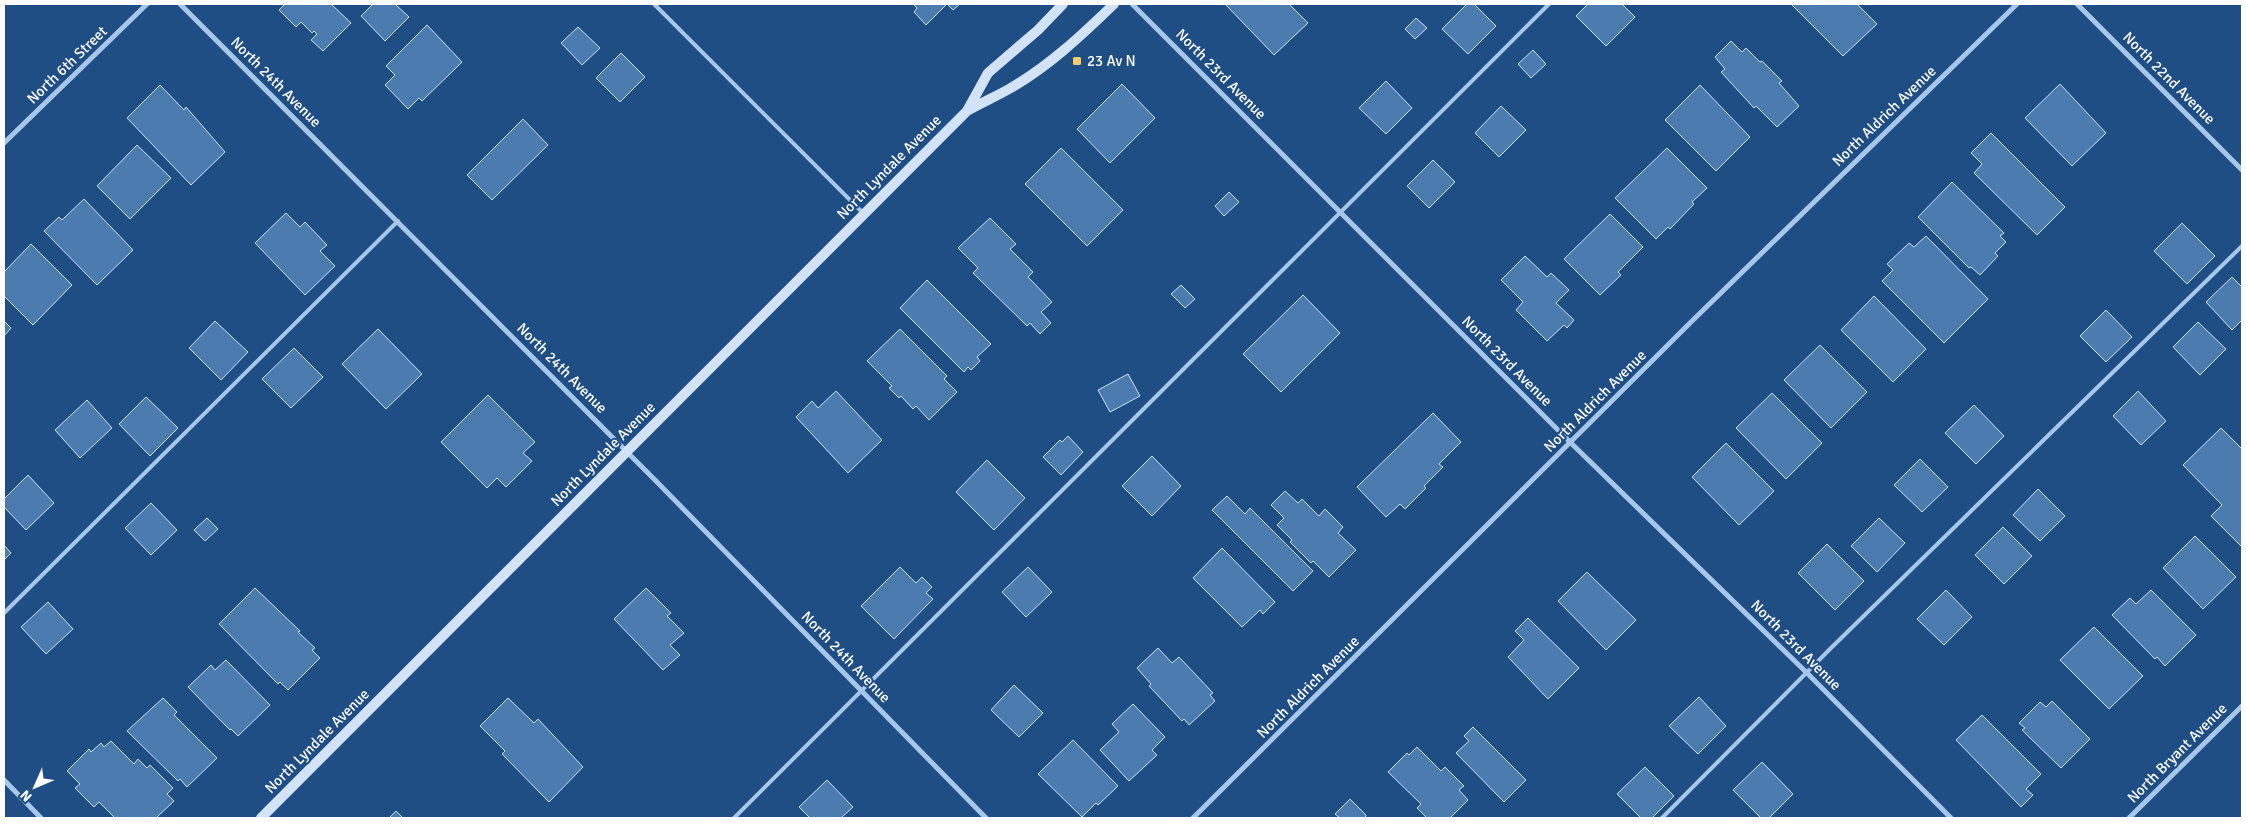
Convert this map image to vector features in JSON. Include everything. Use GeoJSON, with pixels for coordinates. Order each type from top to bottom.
{"type":"FeatureCollection","features":[{"type":"Feature","properties":{"kind":"street","name":"North 6th Street"},"geometry":{"type":"LineString","coordinates":[[4,143],[147,4]]}},
{"type":"Feature","properties":{"kind":"street","name":"North 24th Avenue"},"geometry":{"type":"LineString","coordinates":[[180,4],[628,452],[986,818]]}},
{"type":"Feature","properties":{"kind":"street","name":"North Lyndale Avenue"},"geometry":{"type":"LineString","coordinates":[[261,818],[967,111],[988,73],[1038,30],[1064,4]]}},
{"type":"Feature","properties":{"kind":"street","name":"North Lyndale Avenue"},"geometry":{"type":"LineString","coordinates":[[967,111],[1010,88],[1052,59],[1088,30],[1114,4]]}},
{"type":"Feature","properties":{"kind":"street","name":"North 23rd Avenue"},"geometry":{"type":"LineString","coordinates":[[1132,4],[1571,443],[1807,672],[1951,818]]}},
{"type":"Feature","properties":{"kind":"street","name":"North Aldrich Avenue"},"geometry":{"type":"LineString","coordinates":[[1193,818],[1690,323],[2017,4]]}},
{"type":"Feature","properties":{"kind":"street","name":"North 22nd Avenue"},"geometry":{"type":"LineString","coordinates":[[2078,4],[2242,170]]}},
{"type":"Feature","properties":{"kind":"street","name":"North Bryant Avenue"},"geometry":{"type":"LineString","coordinates":[[2129,818],[2242,706]]}},
{"type":"Feature","properties":{"kind":"street"},"geometry":{"type":"LineString","coordinates":[[4,780],[41,818]]}},
{"type":"Feature","properties":{"kind":"lane"},"geometry":{"type":"LineString","coordinates":[[654,4],[864,214]]}},
{"type":"Feature","properties":{"kind":"lane"},"geometry":{"type":"LineString","coordinates":[[734,818],[1549,4]]}},
{"type":"Feature","properties":{"kind":"lane"},"geometry":{"type":"LineString","coordinates":[[4,613],[398,221]]}},
{"type":"Feature","properties":{"kind":"lane"},"geometry":{"type":"LineString","coordinates":[[1662,818],[1807,672],[2242,246]]}},
{"type":"Feature","properties":{"kind":"building"},"geometry":{"type":"Polygon","coordinates":[[[285,4],[331,4],[351,23],[323,51],[311,40],[317,34],[314,31],[312,33],[301,22],[296,27],[279,10],[285,4]]]}},
{"type":"Feature","properties":{"kind":"building"},"geometry":{"type":"Polygon","coordinates":[[[373,4],[395,4],[409,17],[385,41],[361,16],[373,4]]]}},
{"type":"Feature","properties":{"kind":"building"},"geometry":{"type":"Polygon","coordinates":[[[913,4],[947,4],[926,25],[914,12],[917,8],[913,4]]]}},
{"type":"Feature","properties":{"kind":"building"},"geometry":{"type":"Polygon","coordinates":[[[947,4],[960,4],[953,10],[947,4]]]}},
{"type":"Feature","properties":{"kind":"building"},"geometry":{"type":"Polygon","coordinates":[[[1225,4],[1289,4],[1308,23],[1274,55],[1225,4]]]}},
{"type":"Feature","properties":{"kind":"building"},"geometry":{"type":"Polygon","coordinates":[[[1467,4],[1474,4],[1496,26],[1468,54],[1442,29],[1467,4]]]}},
{"type":"Feature","properties":{"kind":"building"},"geometry":{"type":"Polygon","coordinates":[[[1588,4],[1622,4],[1635,17],[1606,46],[1576,16],[1588,4]]]}},
{"type":"Feature","properties":{"kind":"building"},"geometry":{"type":"Polygon","coordinates":[[[1791,4],[1857,4],[1877,24],[1843,56],[1791,4]]]}},
{"type":"Feature","properties":{"kind":"building"},"geometry":{"type":"Polygon","coordinates":[[[1416,18],[1427,28],[1415,39],[1405,29],[1416,18]]]}},
{"type":"Feature","properties":{"kind":"building"},"geometry":{"type":"Polygon","coordinates":[[[427,25],[462,62],[422,101],[419,98],[408,109],[385,85],[395,75],[386,66],[427,25]]]}},
{"type":"Feature","properties":{"kind":"building"},"geometry":{"type":"Polygon","coordinates":[[[578,27],[600,48],[582,65],[561,43],[578,27]]]}},
{"type":"Feature","properties":{"kind":"building"},"geometry":{"type":"Polygon","coordinates":[[[1731,41],[1742,52],[1746,48],[1760,62],[1762,61],[1782,81],[1779,83],[1799,106],[1777,127],[1756,106],[1754,108],[1721,72],[1725,69],[1715,57],[1731,41]]]}},
{"type":"Feature","properties":{"kind":"building"},"geometry":{"type":"Polygon","coordinates":[[[1533,50],[1546,64],[1531,78],[1518,64],[1533,50]]]}},
{"type":"Feature","properties":{"kind":"building"},"geometry":{"type":"Polygon","coordinates":[[[621,53],[645,77],[620,102],[596,78],[621,53]]]}},
{"type":"Feature","properties":{"kind":"building"},"geometry":{"type":"Polygon","coordinates":[[[1386,81],[1412,108],[1386,134],[1359,108],[1386,81]]]}},
{"type":"Feature","properties":{"kind":"building"},"geometry":{"type":"Polygon","coordinates":[[[1122,84],[1155,118],[1110,163],[1077,129],[1122,84]]]}},
{"type":"Feature","properties":{"kind":"building"},"geometry":{"type":"Polygon","coordinates":[[[2060,84],[2106,133],[2072,166],[2025,118],[2060,84]]]}},
{"type":"Feature","properties":{"kind":"building"},"geometry":{"type":"Polygon","coordinates":[[[160,85],[184,110],[186,107],[225,152],[191,185],[127,118],[160,85]]]}},
{"type":"Feature","properties":{"kind":"building"},"geometry":{"type":"Polygon","coordinates":[[[1700,85],[1750,137],[1716,171],[1665,120],[1700,85]]]}},
{"type":"Feature","properties":{"kind":"building"},"geometry":{"type":"Polygon","coordinates":[[[1501,106],[1526,130],[1499,157],[1475,133],[1501,106]]]}},
{"type":"Feature","properties":{"kind":"building"},"geometry":{"type":"Polygon","coordinates":[[[523,119],[548,145],[492,200],[467,175],[523,119]]]}},
{"type":"Feature","properties":{"kind":"building"},"geometry":{"type":"Polygon","coordinates":[[[1991,133],[2065,207],[2037,235],[1974,173],[1982,164],[1971,153],[1991,133]]]}},
{"type":"Feature","properties":{"kind":"building"},"geometry":{"type":"Polygon","coordinates":[[[137,145],[171,178],[130,219],[97,186],[137,145]]]}},
{"type":"Feature","properties":{"kind":"building"},"geometry":{"type":"Polygon","coordinates":[[[1061,148],[1123,210],[1087,246],[1025,184],[1061,148]]]}},
{"type":"Feature","properties":{"kind":"building"},"geometry":{"type":"Polygon","coordinates":[[[1667,148],[1707,188],[1692,202],[1694,204],[1670,229],[1668,227],[1656,239],[1615,198],[1667,148]]]}},
{"type":"Feature","properties":{"kind":"building"},"geometry":{"type":"Polygon","coordinates":[[[1433,160],[1455,182],[1429,208],[1407,186],[1433,160]]]}},
{"type":"Feature","properties":{"kind":"building"},"geometry":{"type":"Polygon","coordinates":[[[1952,182],[2004,233],[2000,236],[2006,242],[1995,253],[1998,256],[1980,275],[1971,267],[1969,268],[1918,217],[1952,182]]]}},
{"type":"Feature","properties":{"kind":"building"},"geometry":{"type":"Polygon","coordinates":[[[1229,192],[1239,202],[1224,216],[1215,206],[1229,192]]]}},
{"type":"Feature","properties":{"kind":"building"},"geometry":{"type":"Polygon","coordinates":[[[84,199],[133,250],[97,285],[44,231],[59,217],[62,220],[84,199]]]}},
{"type":"Feature","properties":{"kind":"building"},"geometry":{"type":"Polygon","coordinates":[[[286,213],[300,227],[305,222],[327,245],[320,251],[335,266],[305,295],[255,243],[286,213]]]}},
{"type":"Feature","properties":{"kind":"building"},"geometry":{"type":"Polygon","coordinates":[[[1610,214],[1643,247],[1618,272],[1621,275],[1600,295],[1564,259],[1610,214]]]}},
{"type":"Feature","properties":{"kind":"building"},"geometry":{"type":"Polygon","coordinates":[[[990,218],[1016,244],[1010,249],[1033,272],[1028,277],[1052,302],[1041,312],[1051,323],[1040,334],[1030,323],[1027,326],[973,273],[978,268],[958,248],[990,218]]]}},
{"type":"Feature","properties":{"kind":"building"},"geometry":{"type":"Polygon","coordinates":[[[2182,223],[2215,256],[2187,284],[2154,251],[2182,223]]]}},
{"type":"Feature","properties":{"kind":"building"},"geometry":{"type":"Polygon","coordinates":[[[1926,236],[1988,299],[1944,343],[1882,281],[1893,270],[1887,264],[1909,243],[1914,247],[1926,236]]]}},
{"type":"Feature","properties":{"kind":"building"},"geometry":{"type":"Polygon","coordinates":[[[31,244],[72,285],[33,325],[4,296],[4,272],[31,244]]]}},
{"type":"Feature","properties":{"kind":"building"},"geometry":{"type":"Polygon","coordinates":[[[1525,256],[1547,277],[1551,273],[1569,290],[1556,303],[1574,320],[1567,328],[1564,325],[1547,341],[1516,310],[1523,302],[1501,280],[1525,256]]]}},
{"type":"Feature","properties":{"kind":"building"},"geometry":{"type":"Polygon","coordinates":[[[2232,277],[2242,287],[2242,320],[2232,330],[2206,302],[2232,277]]]}},
{"type":"Feature","properties":{"kind":"building"},"geometry":{"type":"Polygon","coordinates":[[[927,280],[991,344],[977,357],[980,361],[971,370],[968,367],[964,372],[900,308],[927,280]]]}},
{"type":"Feature","properties":{"kind":"building"},"geometry":{"type":"Polygon","coordinates":[[[1181,285],[1195,299],[1185,308],[1171,294],[1181,285]]]}},
{"type":"Feature","properties":{"kind":"building"},"geometry":{"type":"Polygon","coordinates":[[[1303,295],[1340,333],[1281,392],[1243,354],[1303,295]]]}},
{"type":"Feature","properties":{"kind":"building"},"geometry":{"type":"Polygon","coordinates":[[[1874,296],[1926,349],[1893,382],[1841,330],[1874,296]]]}},
{"type":"Feature","properties":{"kind":"building"},"geometry":{"type":"Polygon","coordinates":[[[2106,310],[2132,337],[2106,362],[2080,336],[2106,310]]]}},
{"type":"Feature","properties":{"kind":"building"},"geometry":{"type":"Polygon","coordinates":[[[4,321],[11,328],[4,336],[4,321]]]}},
{"type":"Feature","properties":{"kind":"building"},"geometry":{"type":"Polygon","coordinates":[[[215,321],[248,352],[221,380],[189,348],[215,321]]]}},
{"type":"Feature","properties":{"kind":"building"},"geometry":{"type":"Polygon","coordinates":[[[2198,322],[2226,349],[2200,375],[2173,347],[2198,322]]]}},
{"type":"Feature","properties":{"kind":"building"},"geometry":{"type":"Polygon","coordinates":[[[378,329],[422,374],[386,409],[342,364],[378,329]]]}},
{"type":"Feature","properties":{"kind":"building"},"geometry":{"type":"Polygon","coordinates":[[[900,329],[947,376],[944,379],[957,392],[929,420],[916,406],[913,409],[901,396],[899,398],[889,388],[892,386],[867,361],[900,329]]]}},
{"type":"Feature","properties":{"kind":"building"},"geometry":{"type":"Polygon","coordinates":[[[1820,345],[1867,392],[1831,428],[1784,380],[1820,345]]]}},
{"type":"Feature","properties":{"kind":"building"},"geometry":{"type":"Polygon","coordinates":[[[294,348],[323,377],[291,408],[262,379],[294,348]]]}},
{"type":"Feature","properties":{"kind":"building"},"geometry":{"type":"Polygon","coordinates":[[[1128,374],[1140,396],[1110,412],[1098,390],[1128,374]]]}},
{"type":"Feature","properties":{"kind":"building"},"geometry":{"type":"Polygon","coordinates":[[[836,391],[882,440],[848,473],[796,417],[812,401],[818,408],[836,391]]]}},
{"type":"Feature","properties":{"kind":"building"},"geometry":{"type":"Polygon","coordinates":[[[2138,391],[2166,421],[2141,445],[2113,416],[2138,391]]]}},
{"type":"Feature","properties":{"kind":"building"},"geometry":{"type":"Polygon","coordinates":[[[1772,393],[1822,443],[1786,479],[1736,428],[1772,393]]]}},
{"type":"Feature","properties":{"kind":"building"},"geometry":{"type":"Polygon","coordinates":[[[488,395],[535,442],[523,453],[532,461],[506,487],[497,478],[487,488],[441,442],[488,395]]]}},
{"type":"Feature","properties":{"kind":"building"},"geometry":{"type":"Polygon","coordinates":[[[146,397],[178,428],[150,456],[119,424],[146,397]]]}},
{"type":"Feature","properties":{"kind":"building"},"geometry":{"type":"Polygon","coordinates":[[[87,400],[112,428],[80,458],[55,430],[87,400]]]}},
{"type":"Feature","properties":{"kind":"building"},"geometry":{"type":"Polygon","coordinates":[[[1974,405],[2004,436],[1976,464],[1945,433],[1974,405]]]}},
{"type":"Feature","properties":{"kind":"building"},"geometry":{"type":"Polygon","coordinates":[[[1433,413],[1461,442],[1439,464],[1443,467],[1405,509],[1400,504],[1386,517],[1357,487],[1433,413]]]}},
{"type":"Feature","properties":{"kind":"building"},"geometry":{"type":"Polygon","coordinates":[[[2221,428],[2242,449],[2242,547],[2211,516],[2222,505],[2183,465],[2221,428]]]}},
{"type":"Feature","properties":{"kind":"building"},"geometry":{"type":"Polygon","coordinates":[[[1068,436],[1083,452],[1061,475],[1043,457],[1060,440],[1062,442],[1068,436]]]}},
{"type":"Feature","properties":{"kind":"building"},"geometry":{"type":"Polygon","coordinates":[[[1726,443],[1774,491],[1739,525],[1692,477],[1726,443]]]}},
{"type":"Feature","properties":{"kind":"building"},"geometry":{"type":"Polygon","coordinates":[[[1152,456],[1181,486],[1152,516],[1122,486],[1152,456]]]}},
{"type":"Feature","properties":{"kind":"building"},"geometry":{"type":"Polygon","coordinates":[[[1920,459],[1948,487],[1922,512],[1894,485],[1920,459]]]}},
{"type":"Feature","properties":{"kind":"building"},"geometry":{"type":"Polygon","coordinates":[[[987,460],[1025,498],[994,530],[956,492],[987,460]]]}},
{"type":"Feature","properties":{"kind":"building"},"geometry":{"type":"Polygon","coordinates":[[[28,475],[54,503],[26,530],[4,507],[4,499],[28,475]]]}},
{"type":"Feature","properties":{"kind":"building"},"geometry":{"type":"Polygon","coordinates":[[[2038,489],[2065,516],[2040,541],[2013,515],[2038,489]]]}},
{"type":"Feature","properties":{"kind":"building"},"geometry":{"type":"Polygon","coordinates":[[[1285,491],[1298,503],[1302,499],[1319,516],[1325,509],[1343,527],[1338,533],[1356,550],[1329,577],[1313,561],[1311,563],[1290,542],[1292,540],[1277,525],[1284,518],[1271,505],[1285,491]]]}},
{"type":"Feature","properties":{"kind":"building"},"geometry":{"type":"Polygon","coordinates":[[[1227,496],[1245,514],[1250,508],[1313,571],[1293,591],[1212,510],[1227,496]]]}},
{"type":"Feature","properties":{"kind":"building"},"geometry":{"type":"Polygon","coordinates":[[[151,503],[177,530],[151,555],[125,528],[151,503]]]}},
{"type":"Feature","properties":{"kind":"building"},"geometry":{"type":"Polygon","coordinates":[[[207,518],[218,529],[205,541],[194,530],[207,518]]]}},
{"type":"Feature","properties":{"kind":"building"},"geometry":{"type":"Polygon","coordinates":[[[1879,518],[1905,543],[1877,572],[1851,546],[1879,518]]]}},
{"type":"Feature","properties":{"kind":"building"},"geometry":{"type":"Polygon","coordinates":[[[2003,527],[2032,556],[2004,584],[1975,555],[2003,527]]]}},
{"type":"Feature","properties":{"kind":"building"},"geometry":{"type":"Polygon","coordinates":[[[2195,536],[2236,577],[2203,609],[2163,568],[2195,536]]]}},
{"type":"Feature","properties":{"kind":"building"},"geometry":{"type":"Polygon","coordinates":[[[1827,544],[1864,581],[1835,610],[1798,573],[1827,544]]]}},
{"type":"Feature","properties":{"kind":"building"},"geometry":{"type":"Polygon","coordinates":[[[4,545],[11,553],[4,560],[4,545]]]}},
{"type":"Feature","properties":{"kind":"building"},"geometry":{"type":"Polygon","coordinates":[[[1222,548],[1275,602],[1263,614],[1260,610],[1242,627],[1193,578],[1222,548]]]}},
{"type":"Feature","properties":{"kind":"building"},"geometry":{"type":"Polygon","coordinates":[[[900,567],[916,583],[922,577],[932,587],[926,593],[933,599],[894,639],[861,606],[900,567]]]}},
{"type":"Feature","properties":{"kind":"building"},"geometry":{"type":"Polygon","coordinates":[[[1028,567],[1052,592],[1026,617],[1002,592],[1028,567]]]}},
{"type":"Feature","properties":{"kind":"building"},"geometry":{"type":"Polygon","coordinates":[[[1587,572],[1636,620],[1606,650],[1558,601],[1587,572]]]}},
{"type":"Feature","properties":{"kind":"building"},"geometry":{"type":"Polygon","coordinates":[[[255,588],[300,631],[298,632],[315,648],[312,650],[320,658],[288,690],[280,682],[278,684],[219,624],[255,588]]]}},
{"type":"Feature","properties":{"kind":"building"},"geometry":{"type":"Polygon","coordinates":[[[646,588],[671,613],[667,616],[684,633],[670,645],[680,655],[663,670],[614,619],[646,588]]]}},
{"type":"Feature","properties":{"kind":"building"},"geometry":{"type":"Polygon","coordinates":[[[1946,590],[1972,617],[1944,645],[1917,619],[1946,590]]]}},
{"type":"Feature","properties":{"kind":"building"},"geometry":{"type":"Polygon","coordinates":[[[2151,590],[2196,635],[2165,666],[2157,657],[2155,659],[2112,615],[2130,598],[2136,604],[2151,590]]]}},
{"type":"Feature","properties":{"kind":"building"},"geometry":{"type":"Polygon","coordinates":[[[48,602],[73,629],[46,654],[21,627],[48,602]]]}},
{"type":"Feature","properties":{"kind":"building"},"geometry":{"type":"Polygon","coordinates":[[[1528,618],[1579,668],[1548,699],[1508,657],[1524,640],[1515,631],[1528,618]]]}},
{"type":"Feature","properties":{"kind":"building"},"geometry":{"type":"Polygon","coordinates":[[[2094,627],[2143,676],[2109,709],[2060,660],[2094,627]]]}},
{"type":"Feature","properties":{"kind":"building"},"geometry":{"type":"Polygon","coordinates":[[[1158,648],[1172,663],[1179,657],[1213,693],[1210,695],[1215,701],[1189,725],[1184,719],[1182,721],[1149,686],[1151,684],[1137,668],[1158,648]]]}},
{"type":"Feature","properties":{"kind":"building"},"geometry":{"type":"Polygon","coordinates":[[[226,660],[270,705],[238,736],[188,687],[211,665],[215,670],[226,660]]]}},
{"type":"Feature","properties":{"kind":"building"},"geometry":{"type":"Polygon","coordinates":[[[1014,685],[1043,713],[1019,737],[991,710],[1014,685]]]}},
{"type":"Feature","properties":{"kind":"building"},"geometry":{"type":"Polygon","coordinates":[[[1699,697],[1726,726],[1698,754],[1669,726],[1699,697]]]}},
{"type":"Feature","properties":{"kind":"building"},"geometry":{"type":"Polygon","coordinates":[[[163,698],[177,712],[174,715],[217,758],[187,787],[180,779],[178,781],[127,731],[163,698]]]}},
{"type":"Feature","properties":{"kind":"building"},"geometry":{"type":"Polygon","coordinates":[[[508,698],[534,723],[538,719],[583,767],[549,802],[502,754],[505,751],[480,726],[508,698]]]}},
{"type":"Feature","properties":{"kind":"building"},"geometry":{"type":"Polygon","coordinates":[[[2052,701],[2090,739],[2061,768],[2022,730],[2025,728],[2019,723],[2040,702],[2046,707],[2052,701]]]}},
{"type":"Feature","properties":{"kind":"building"},"geometry":{"type":"Polygon","coordinates":[[[1133,704],[1165,737],[1152,750],[1157,755],[1129,781],[1100,750],[1119,732],[1112,724],[1133,704]]]}},
{"type":"Feature","properties":{"kind":"building"},"geometry":{"type":"Polygon","coordinates":[[[1982,715],[2041,774],[2026,789],[2033,795],[2021,807],[1956,740],[1982,715]]]}},
{"type":"Feature","properties":{"kind":"building"},"geometry":{"type":"Polygon","coordinates":[[[1473,727],[1526,780],[1504,802],[1456,753],[1469,741],[1464,736],[1473,727]]]}},
{"type":"Feature","properties":{"kind":"building"},"geometry":{"type":"Polygon","coordinates":[[[1073,740],[1118,786],[1082,817],[1038,774],[1073,740]]]}},
{"type":"Feature","properties":{"kind":"building"},"geometry":{"type":"Polygon","coordinates":[[[111,741],[134,764],[138,759],[147,768],[150,765],[173,788],[167,794],[174,801],[156,818],[115,818],[99,802],[94,807],[75,788],[80,784],[67,771],[89,749],[91,752],[101,743],[104,747],[111,741]]]}},
{"type":"Feature","properties":{"kind":"building"},"geometry":{"type":"Polygon","coordinates":[[[1417,747],[1441,771],[1445,767],[1464,786],[1459,790],[1468,800],[1450,818],[1427,818],[1417,808],[1421,804],[1388,772],[1407,753],[1409,755],[1417,747]]]}},
{"type":"Feature","properties":{"kind":"building"},"geometry":{"type":"Polygon","coordinates":[[[1762,762],[1793,794],[1769,818],[1761,818],[1733,790],[1762,762]]]}},
{"type":"Feature","properties":{"kind":"building"},"geometry":{"type":"Polygon","coordinates":[[[1645,767],[1674,796],[1652,818],[1641,818],[1617,794],[1645,767]]]}},
{"type":"Feature","properties":{"kind":"building"},"geometry":{"type":"Polygon","coordinates":[[[827,780],[853,807],[841,818],[810,818],[799,807],[827,780]]]}},
{"type":"Feature","properties":{"kind":"building"},"geometry":{"type":"Polygon","coordinates":[[[1350,799],[1366,815],[1365,818],[1340,818],[1335,814],[1350,799]]]}},
{"type":"Feature","properties":{"kind":"building"},"geometry":{"type":"Polygon","coordinates":[[[396,811],[403,818],[389,818],[396,811]]]}},
{"type":"Feature","properties":{"kind":"place","name":"23 Av N"},"geometry":{"type":"Point","coordinates":[1077,61]}}]}
